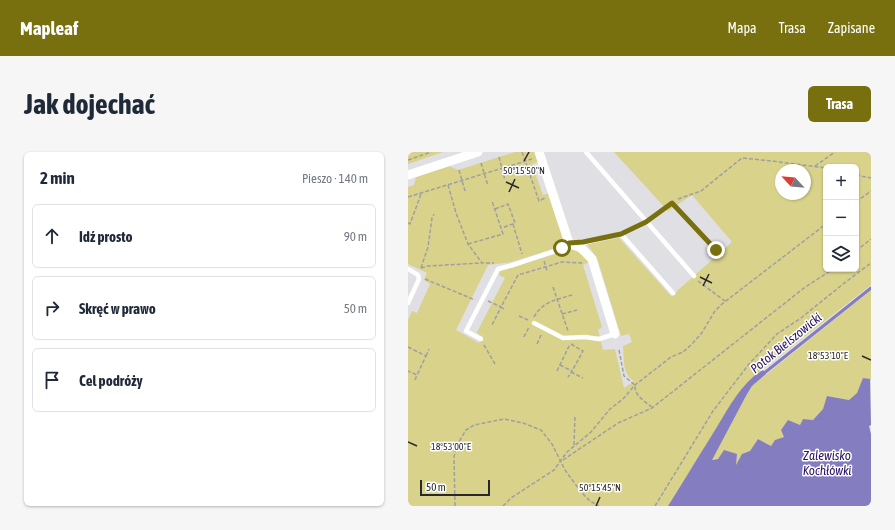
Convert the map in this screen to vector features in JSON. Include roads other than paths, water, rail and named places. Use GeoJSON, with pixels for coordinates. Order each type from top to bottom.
{"type":"FeatureCollection","features":[{"type":"Feature","properties":{"kind":"street"},"geometry":{"type":"LineString","coordinates":[[408,175],[478,152]]}},
{"type":"Feature","properties":{"kind":"street"},"geometry":{"type":"LineString","coordinates":[[539,154],[569,243],[581,248],[592,259],[614,334]]}},
{"type":"Feature","properties":{"kind":"lane"},"geometry":{"type":"LineString","coordinates":[[586,152],[694,276]]}},
{"type":"Feature","properties":{"kind":"lane"},"geometry":{"type":"LineString","coordinates":[[481,339],[466,331],[498,269],[558,250],[569,243],[583,242],[621,234],[646,222],[672,203],[716,250]]}},
{"type":"Feature","properties":{"kind":"lane"},"geometry":{"type":"LineString","coordinates":[[621,234],[673,293]]}},
{"type":"Feature","properties":{"kind":"lane"},"geometry":{"type":"LineString","coordinates":[[408,269],[418,275],[419,279],[408,303]]}},
{"type":"Feature","properties":{"kind":"lane"},"geometry":{"type":"LineString","coordinates":[[534,323],[563,338],[585,337],[599,339],[614,334]]}},
{"type":"Feature","properties":{"kind":"water","name":"Zalewisko Kochłówki"},"geometry":{"type":"Polygon","coordinates":[[[763,370],[766,374],[752,386],[712,460],[718,459],[724,450],[737,454],[736,465],[742,454],[750,451],[758,439],[771,446],[775,440],[784,437],[781,430],[788,420],[800,425],[803,419],[813,420],[823,409],[827,396],[849,400],[857,393],[863,378],[870,379],[871,425],[869,426],[871,434],[871,506],[668,506],[740,390],[763,370]]]}},
{"type":"Feature","properties":{"kind":"waterway","name":"Potok Bielszowicki"},"geometry":{"type":"LineString","coordinates":[[763,374],[871,288]]}}]}
